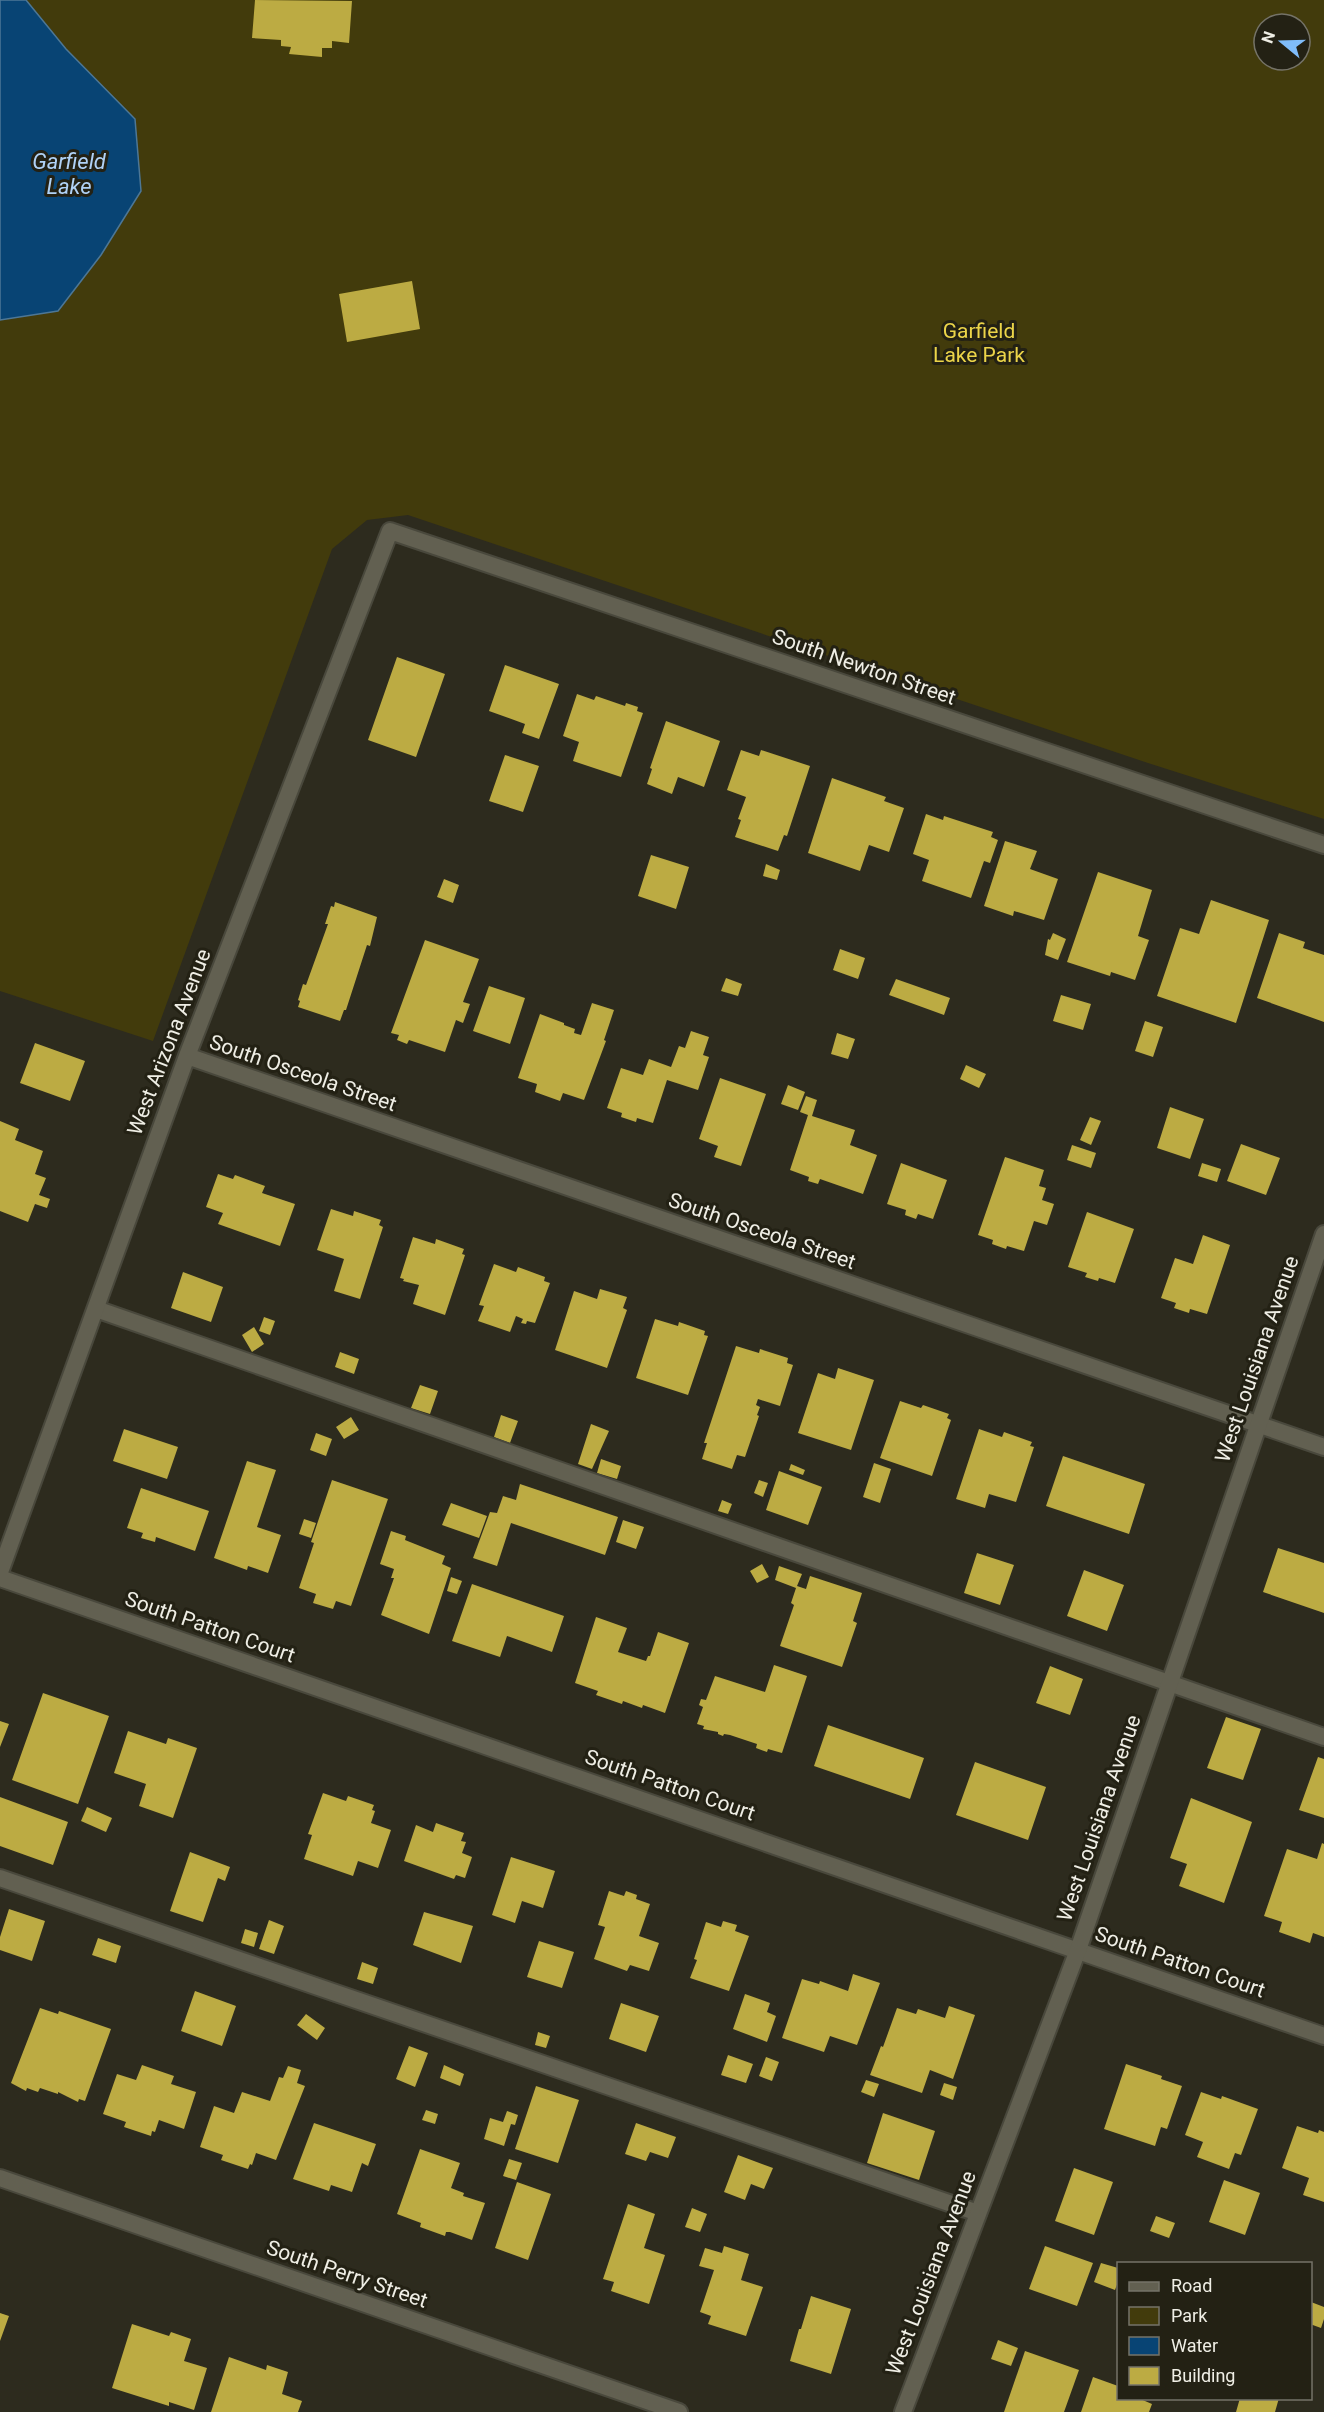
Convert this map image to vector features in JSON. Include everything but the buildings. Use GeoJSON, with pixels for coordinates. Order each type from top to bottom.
{"type":"FeatureCollection","features":[{"type":"Feature","properties":{"kind":"street","name":"South Newton Street"},"geometry":{"type":"LineString","coordinates":[[390,531],[1324,845]]}},
{"type":"Feature","properties":{"kind":"street","name":"West Arizona Avenue"},"geometry":{"type":"LineString","coordinates":[[0,1572],[187,1056],[390,531]]}},
{"type":"Feature","properties":{"kind":"street","name":"South Osceola Street"},"geometry":{"type":"LineString","coordinates":[[187,1056],[1324,1447]]}},
{"type":"Feature","properties":{"kind":"street","name":"West Louisiana Avenue"},"geometry":{"type":"LineString","coordinates":[[903,2412],[1078,1950],[1324,1234]]}},
{"type":"Feature","properties":{"kind":"street"},"geometry":{"type":"LineString","coordinates":[[96,1309],[1324,1737]]}},
{"type":"Feature","properties":{"kind":"street","name":"South Patton Court"},"geometry":{"type":"LineString","coordinates":[[0,1578],[1324,2036]]}},
{"type":"Feature","properties":{"kind":"street"},"geometry":{"type":"LineString","coordinates":[[0,1878],[978,2213]]}},
{"type":"Feature","properties":{"kind":"street","name":"South Perry Street"},"geometry":{"type":"LineString","coordinates":[[0,2178],[679,2412]]}},
{"type":"Feature","properties":{"kind":"green space","name":"Garfield Lake Park"},"geometry":{"type":"Polygon","coordinates":[[[0,0],[1324,0],[1324,819],[1148,763],[408,515],[367,520],[332,549],[153,1041],[0,991],[0,0]]]}},
{"type":"Feature","properties":{"kind":"water","name":"Garfield Lake"},"geometry":{"type":"Polygon","coordinates":[[[0,0],[26,0],[66,49],[135,119],[141,191],[101,255],[58,311],[0,320],[0,0]]]}}]}
